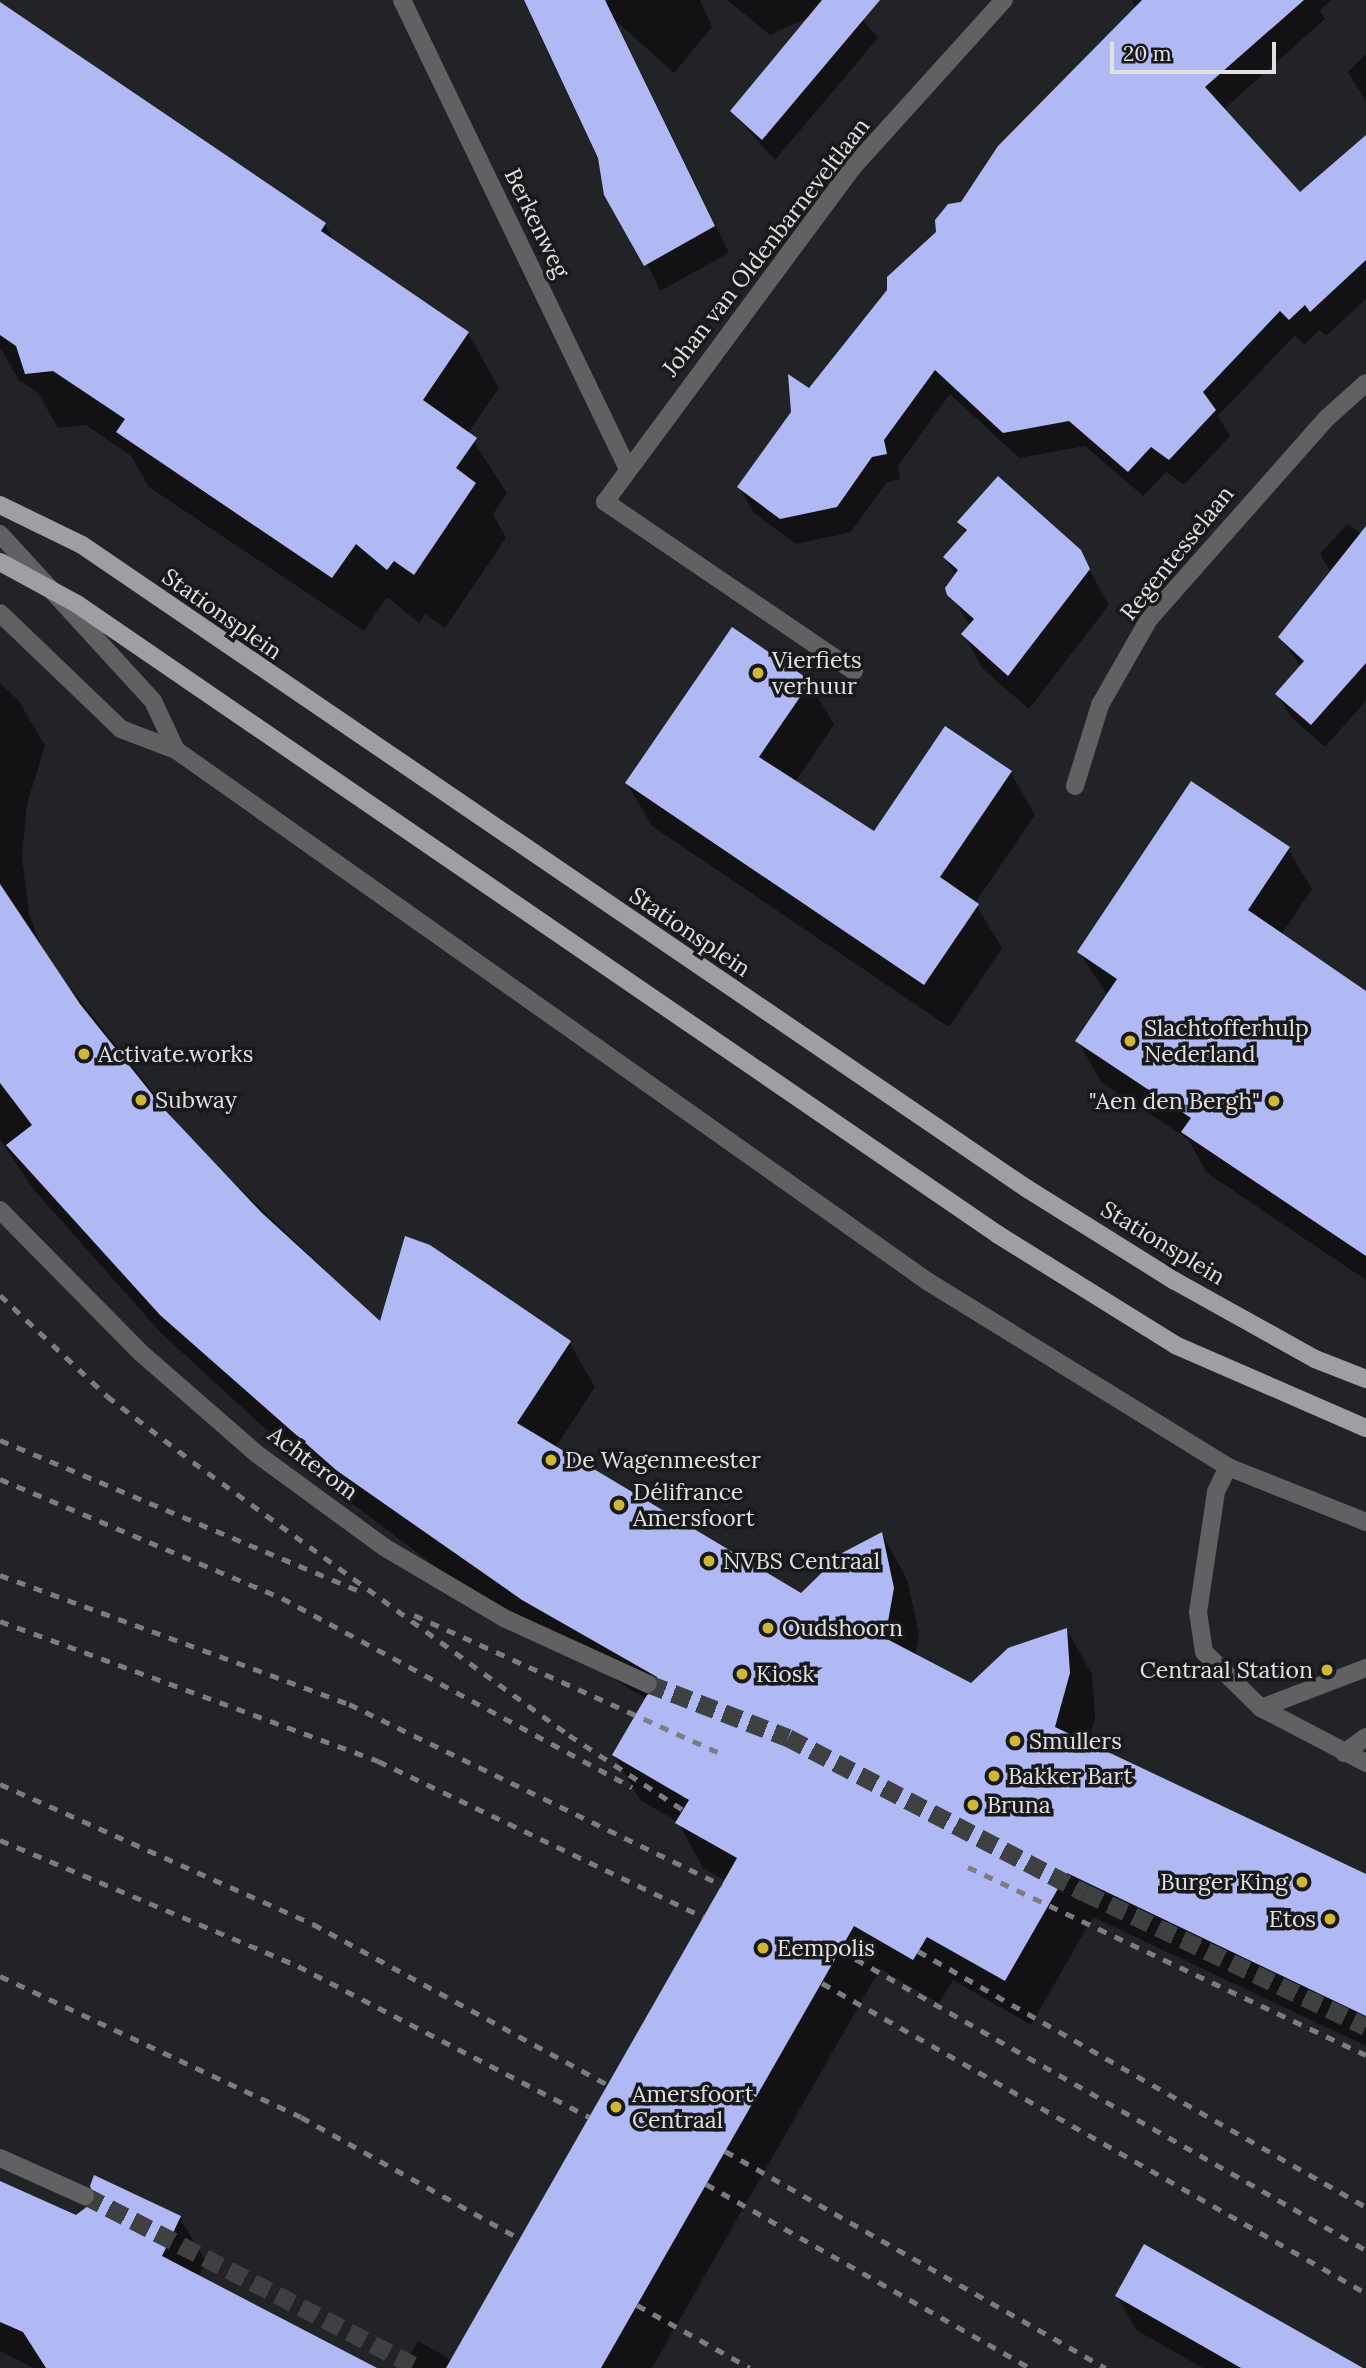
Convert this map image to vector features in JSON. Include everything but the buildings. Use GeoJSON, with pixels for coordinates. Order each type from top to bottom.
{"type":"FeatureCollection","features":[{"type":"Feature","properties":{"kind":"main road","name":"Stationsplein"},"geometry":{"type":"LineString","coordinates":[[0,505],[82,545],[1026,1188],[1175,1281],[1315,1360],[1366,1380]]}},
{"type":"Feature","properties":{"kind":"main road"},"geometry":{"type":"LineString","coordinates":[[0,562],[52,590],[997,1234],[1175,1345],[1366,1428]]}},
{"type":"Feature","properties":{"kind":"street","name":"Berkenweg"},"geometry":{"type":"LineString","coordinates":[[402,0],[627,467]]}},
{"type":"Feature","properties":{"kind":"street","name":"Johan van Oldenbarneveltlaan"},"geometry":{"type":"LineString","coordinates":[[854,671],[605,502],[627,467],[853,167],[1004,0]]}},
{"type":"Feature","properties":{"kind":"street","name":"Regentesselaan"},"geometry":{"type":"LineString","coordinates":[[1075,786],[1100,705],[1149,619],[1327,418],[1366,383]]}},
{"type":"Feature","properties":{"kind":"street"},"geometry":{"type":"LineString","coordinates":[[0,534],[153,701],[176,750]]}},
{"type":"Feature","properties":{"kind":"street"},"geometry":{"type":"LineString","coordinates":[[0,613],[121,729],[176,750],[927,1281],[1228,1467],[1366,1522]]}},
{"type":"Feature","properties":{"kind":"street","name":"Achterom"},"geometry":{"type":"LineString","coordinates":[[0,1210],[140,1352],[257,1454],[384,1547],[505,1619],[648,1684]]}},
{"type":"Feature","properties":{"kind":"street"},"geometry":{"type":"LineString","coordinates":[[1228,1467],[1216,1492],[1198,1612],[1204,1652],[1214,1667],[1261,1708],[1366,1763]]}},
{"type":"Feature","properties":{"kind":"street"},"geometry":{"type":"LineString","coordinates":[[1261,1708],[1366,1668]]}},
{"type":"Feature","properties":{"kind":"street"},"geometry":{"type":"LineString","coordinates":[[1344,1753],[1366,1737]]}},
{"type":"Feature","properties":{"kind":"street"},"geometry":{"type":"LineString","coordinates":[[0,2158],[85,2196]]}},
{"type":"Feature","properties":{"kind":"tunnel"},"geometry":{"type":"LineString","coordinates":[[648,1684],[788,1738],[1085,1893],[1366,2027]]}},
{"type":"Feature","properties":{"kind":"tunnel"},"geometry":{"type":"LineString","coordinates":[[85,2196],[418,2368]]}},
{"type":"Feature","properties":{"kind":"railway"},"geometry":{"type":"LineString","coordinates":[[0,1295],[107,1396],[193,1462],[569,1735],[683,1810]]}},
{"type":"Feature","properties":{"kind":"railway"},"geometry":{"type":"LineString","coordinates":[[0,1440],[362,1592]]}},
{"type":"Feature","properties":{"kind":"railway"},"geometry":{"type":"LineString","coordinates":[[0,1479],[282,1598],[632,1787]]}},
{"type":"Feature","properties":{"kind":"railway"},"geometry":{"type":"LineString","coordinates":[[0,1575],[349,1704],[722,1885]]}},
{"type":"Feature","properties":{"kind":"railway"},"geometry":{"type":"LineString","coordinates":[[414,1615],[717,1752]]}},
{"type":"Feature","properties":{"kind":"railway"},"geometry":{"type":"LineString","coordinates":[[0,1621],[378,1761],[703,1917]]}},
{"type":"Feature","properties":{"kind":"railway"},"geometry":{"type":"LineString","coordinates":[[0,1784],[313,1924],[608,2085]]}},
{"type":"Feature","properties":{"kind":"railway"},"geometry":{"type":"LineString","coordinates":[[0,1840],[298,1966],[589,2117]]}},
{"type":"Feature","properties":{"kind":"railway"},"geometry":{"type":"LineString","coordinates":[[968,1867],[1366,2055]]}},
{"type":"Feature","properties":{"kind":"railway"},"geometry":{"type":"LineString","coordinates":[[840,1950],[1366,2250]]}},
{"type":"Feature","properties":{"kind":"railway"},"geometry":{"type":"LineString","coordinates":[[918,1951],[1366,2207]]}},
{"type":"Feature","properties":{"kind":"railway"},"geometry":{"type":"LineString","coordinates":[[0,1976],[301,2117],[520,2239]]}},
{"type":"Feature","properties":{"kind":"railway"},"geometry":{"type":"LineString","coordinates":[[822,1983],[1366,2293]]}},
{"type":"Feature","properties":{"kind":"railway"},"geometry":{"type":"LineString","coordinates":[[725,2151],[1105,2368]]}},
{"type":"Feature","properties":{"kind":"railway"},"geometry":{"type":"LineString","coordinates":[[706,2184],[1030,2368]]}},
{"type":"Feature","properties":{"kind":"railway"},"geometry":{"type":"LineString","coordinates":[[637,2305],[750,2368]]}},
{"type":"Feature","properties":{"kind":"place","name":"Vierfiets verhuur"},"geometry":{"type":"Point","coordinates":[758,673]}},
{"type":"Feature","properties":{"kind":"place","name":"Slachtofferhulp Nederland"},"geometry":{"type":"Point","coordinates":[1130,1041]}},
{"type":"Feature","properties":{"kind":"place","name":"Activate.works"},"geometry":{"type":"Point","coordinates":[84,1054]}},
{"type":"Feature","properties":{"kind":"place","name":"Subway"},"geometry":{"type":"Point","coordinates":[141,1100]}},
{"type":"Feature","properties":{"kind":"place","name":"\"Aen den Bergh\""},"geometry":{"type":"Point","coordinates":[1274,1101]}},
{"type":"Feature","properties":{"kind":"place","name":"De Wagenmeester"},"geometry":{"type":"Point","coordinates":[551,1460]}},
{"type":"Feature","properties":{"kind":"place","name":"Délifrance Amersfoort"},"geometry":{"type":"Point","coordinates":[619,1505]}},
{"type":"Feature","properties":{"kind":"place","name":"NVBS Centraal"},"geometry":{"type":"Point","coordinates":[709,1561]}},
{"type":"Feature","properties":{"kind":"place","name":"Oudshoorn"},"geometry":{"type":"Point","coordinates":[768,1628]}},
{"type":"Feature","properties":{"kind":"place","name":"Centraal Station"},"geometry":{"type":"Point","coordinates":[1327,1670]}},
{"type":"Feature","properties":{"kind":"place","name":"Kiosk"},"geometry":{"type":"Point","coordinates":[742,1674]}},
{"type":"Feature","properties":{"kind":"place","name":"Smullers"},"geometry":{"type":"Point","coordinates":[1015,1741]}},
{"type":"Feature","properties":{"kind":"place","name":"Bakker Bart"},"geometry":{"type":"Point","coordinates":[994,1776]}},
{"type":"Feature","properties":{"kind":"place","name":"Bruna"},"geometry":{"type":"Point","coordinates":[973,1805]}},
{"type":"Feature","properties":{"kind":"place","name":"Burger King"},"geometry":{"type":"Point","coordinates":[1302,1882]}},
{"type":"Feature","properties":{"kind":"place","name":"Etos"},"geometry":{"type":"Point","coordinates":[1330,1919]}},
{"type":"Feature","properties":{"kind":"place","name":"Eempolis"},"geometry":{"type":"Point","coordinates":[763,1948]}},
{"type":"Feature","properties":{"kind":"place","name":"Amersfoort Centraal"},"geometry":{"type":"Point","coordinates":[616,2107]}}]}
